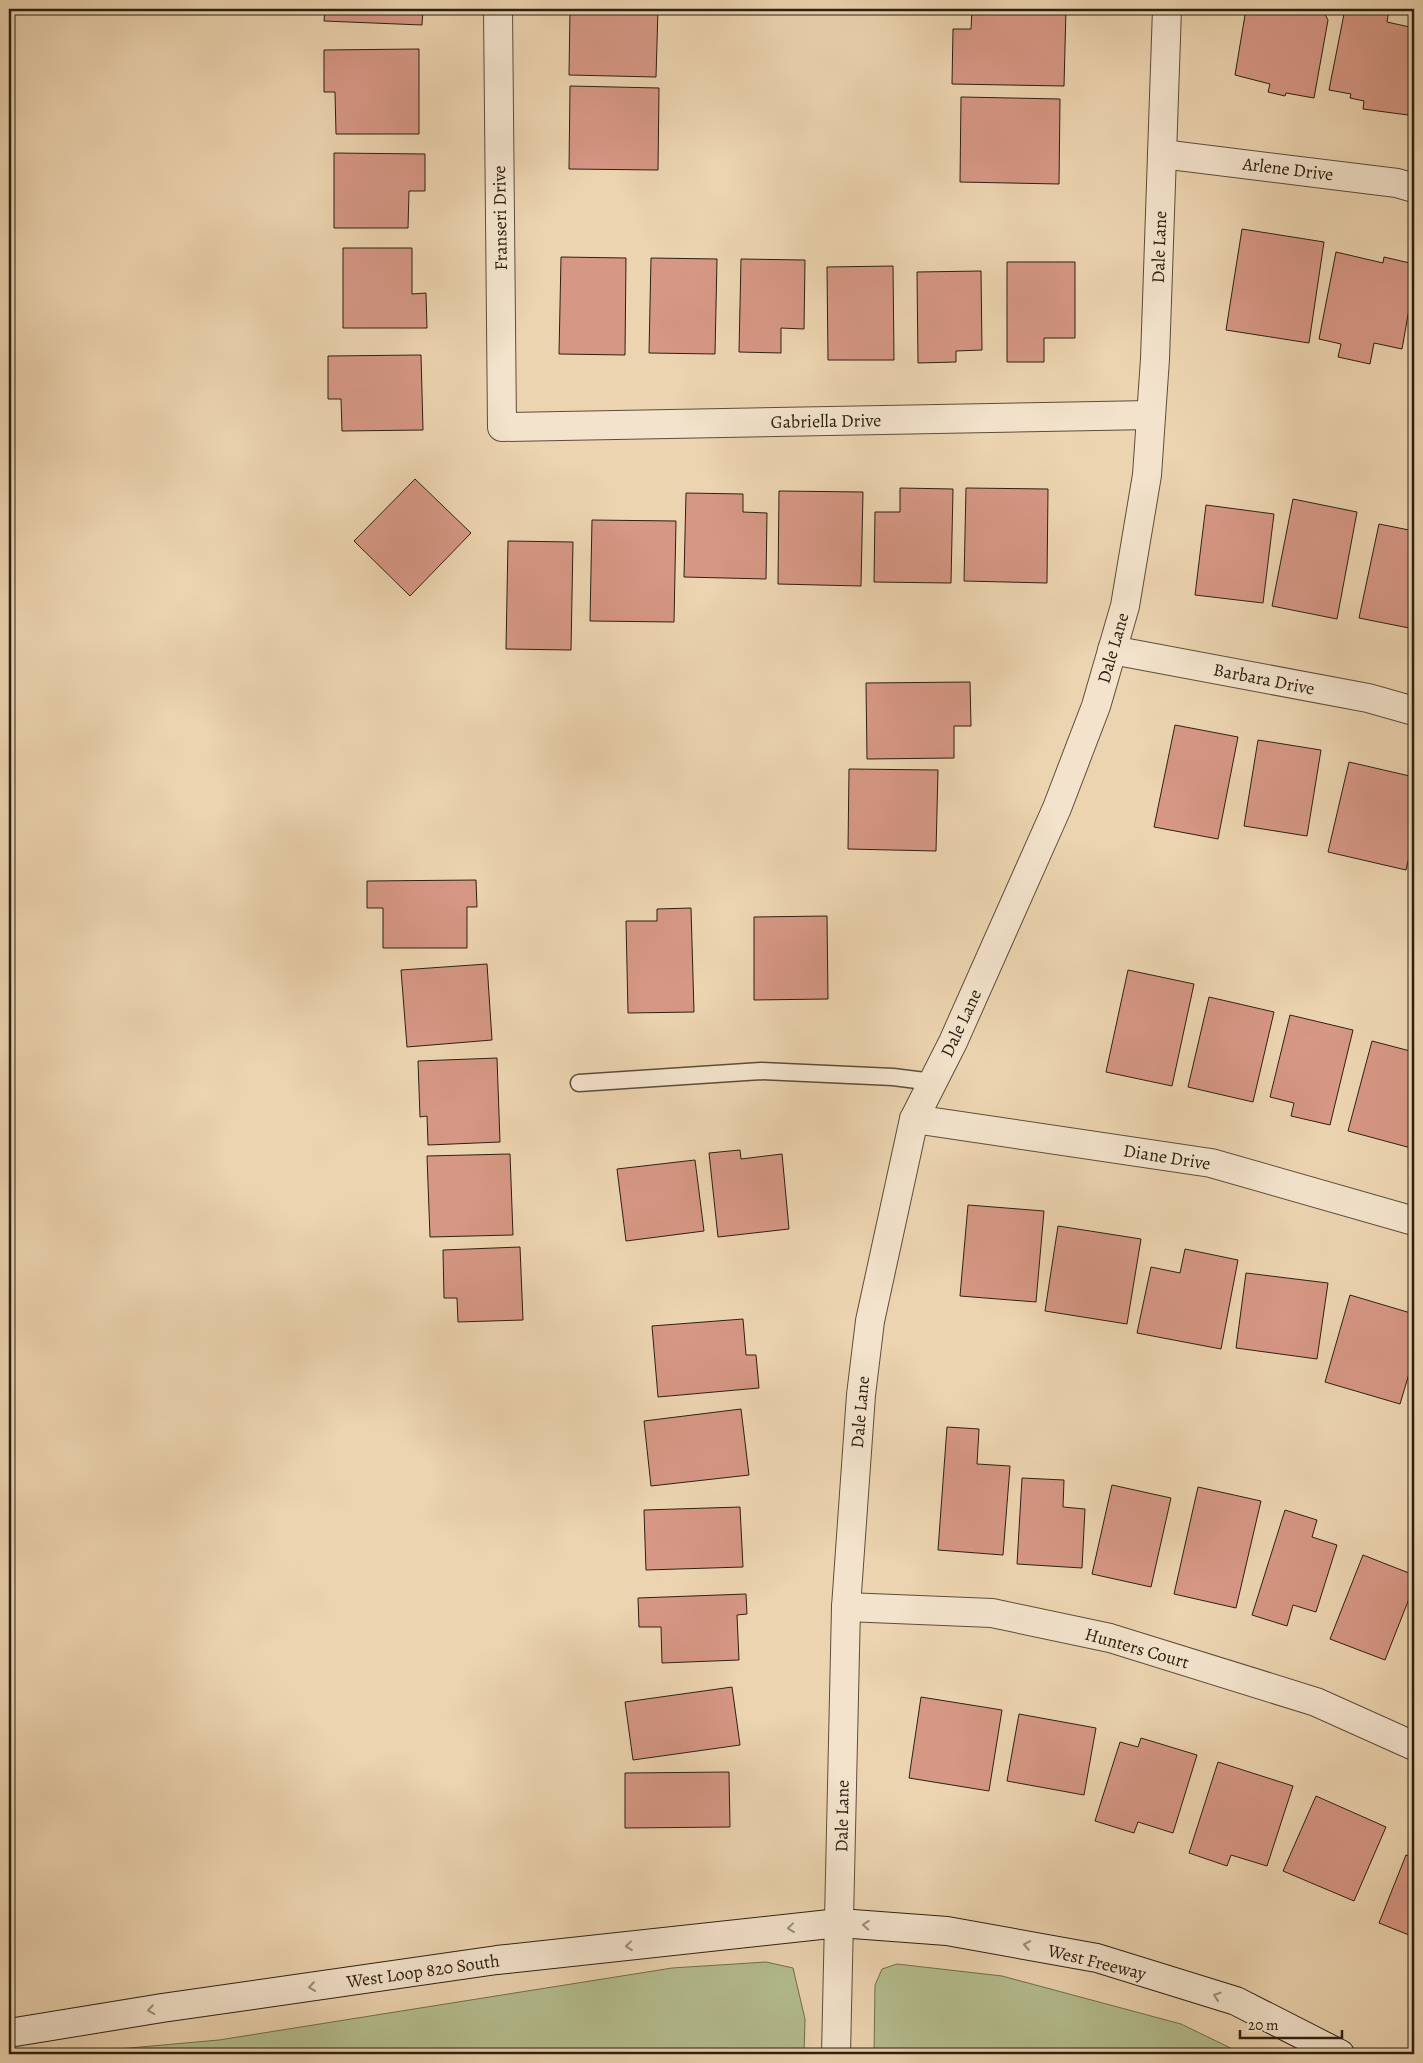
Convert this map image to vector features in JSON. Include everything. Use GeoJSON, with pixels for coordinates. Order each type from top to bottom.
{"type":"FeatureCollection","features":[{"type":"Feature","properties":{"kind":"street","name":"Franseri Drive"},"geometry":{"type":"LineString","coordinates":[[498,9],[502,427]]}},
{"type":"Feature","properties":{"kind":"street","name":"Dale Lane"},"geometry":{"type":"LineString","coordinates":[[836,2054],[846,1607],[861,1395],[870,1321],[914,1119],[953,1042],[1058,808],[1096,706],[1125,606],[1147,475],[1155,359],[1167,9]]}},
{"type":"Feature","properties":{"kind":"street","name":"Arlene Drive"},"geometry":{"type":"LineString","coordinates":[[1162,154],[1397,183],[1414,188]]}},
{"type":"Feature","properties":{"kind":"street","name":"Gabriella Drive"},"geometry":{"type":"LineString","coordinates":[[502,427],[1151,415]]}},
{"type":"Feature","properties":{"kind":"street","name":"Barbara Drive"},"geometry":{"type":"LineString","coordinates":[[1112,650],[1368,698],[1414,711]]}},
{"type":"Feature","properties":{"kind":"street","name":"Diane Drive"},"geometry":{"type":"LineString","coordinates":[[914,1119],[1211,1163],[1414,1221]]}},
{"type":"Feature","properties":{"kind":"street","name":"Hunters Court"},"geometry":{"type":"LineString","coordinates":[[846,1607],[992,1613],[1110,1638],[1316,1702],[1414,1746]]}},
{"type":"Feature","properties":{"kind":"street","name":"West Loop 820 South"},"geometry":{"type":"LineString","coordinates":[[9,2034],[162,2008],[497,1960],[839,1923]]}},
{"type":"Feature","properties":{"kind":"street","name":"West Freeway"},"geometry":{"type":"LineString","coordinates":[[839,1923],[947,1931],[1097,1958],[1236,2001],[1340,2054]]}},
{"type":"Feature","properties":{"kind":"lane"},"geometry":{"type":"LineString","coordinates":[[579,1083],[761,1071],[893,1077],[933,1082]]}},
{"type":"Feature","properties":{"kind":"green space"},"geometry":{"type":"Polygon","coordinates":[[[766,1962],[793,1968],[805,2019],[804,2054],[62,2054],[219,2040],[672,1968],[766,1962]]]}},
{"type":"Feature","properties":{"kind":"green space"},"geometry":{"type":"Polygon","coordinates":[[[897,1964],[1002,1976],[1181,2024],[1243,2054],[874,2054],[875,1985],[882,1969],[897,1964]]]}},
{"type":"Feature","properties":{"kind":"building"},"geometry":{"type":"Polygon","coordinates":[[[325,9],[423,9],[422,25],[324,21],[325,9]]]}},
{"type":"Feature","properties":{"kind":"building"},"geometry":{"type":"Polygon","coordinates":[[[570,9],[658,9],[656,77],[569,75],[570,9]]]}},
{"type":"Feature","properties":{"kind":"building"},"geometry":{"type":"Polygon","coordinates":[[[972,9],[1066,9],[1064,86],[952,84],[953,29],[971,29],[972,9]]]}},
{"type":"Feature","properties":{"kind":"building"},"geometry":{"type":"Polygon","coordinates":[[[1246,9],[1305,9],[1324,12],[1328,20],[1314,98],[1286,93],[1285,96],[1268,92],[1270,84],[1235,75],[1246,9]]]}},
{"type":"Feature","properties":{"kind":"building"},"geometry":{"type":"Polygon","coordinates":[[[1345,9],[1389,10],[1387,22],[1414,28],[1414,82],[1408,115],[1363,109],[1364,101],[1350,98],[1351,94],[1329,90],[1345,9]]]}},
{"type":"Feature","properties":{"kind":"building"},"geometry":{"type":"Polygon","coordinates":[[[419,49],[419,134],[336,134],[335,92],[324,92],[324,50],[419,49]]]}},
{"type":"Feature","properties":{"kind":"building"},"geometry":{"type":"Polygon","coordinates":[[[570,86],[659,88],[658,170],[569,169],[570,86]]]}},
{"type":"Feature","properties":{"kind":"building"},"geometry":{"type":"Polygon","coordinates":[[[961,97],[1060,99],[1059,184],[960,182],[961,97]]]}},
{"type":"Feature","properties":{"kind":"building"},"geometry":{"type":"Polygon","coordinates":[[[334,153],[425,154],[425,191],[409,191],[408,228],[334,228],[334,153]]]}},
{"type":"Feature","properties":{"kind":"building"},"geometry":{"type":"Polygon","coordinates":[[[1242,229],[1324,242],[1309,343],[1226,330],[1242,229]]]}},
{"type":"Feature","properties":{"kind":"building"},"geometry":{"type":"Polygon","coordinates":[[[343,248],[412,248],[412,294],[426,293],[427,328],[343,328],[343,248]]]}},
{"type":"Feature","properties":{"kind":"building"},"geometry":{"type":"Polygon","coordinates":[[[1336,252],[1383,263],[1384,257],[1414,264],[1414,281],[1402,349],[1374,343],[1370,364],[1338,357],[1341,344],[1319,339],[1336,252]]]}},
{"type":"Feature","properties":{"kind":"building"},"geometry":{"type":"Polygon","coordinates":[[[561,257],[626,258],[625,355],[559,354],[561,257]]]}},
{"type":"Feature","properties":{"kind":"building"},"geometry":{"type":"Polygon","coordinates":[[[651,258],[717,259],[715,354],[649,353],[651,258]]]}},
{"type":"Feature","properties":{"kind":"building"},"geometry":{"type":"Polygon","coordinates":[[[741,259],[805,260],[804,329],[781,328],[781,353],[739,352],[741,259]]]}},
{"type":"Feature","properties":{"kind":"building"},"geometry":{"type":"Polygon","coordinates":[[[1007,262],[1075,262],[1075,338],[1044,338],[1044,362],[1007,362],[1007,262]]]}},
{"type":"Feature","properties":{"kind":"building"},"geometry":{"type":"Polygon","coordinates":[[[893,266],[894,360],[828,360],[827,267],[893,266]]]}},
{"type":"Feature","properties":{"kind":"building"},"geometry":{"type":"Polygon","coordinates":[[[981,271],[982,350],[956,351],[956,362],[918,363],[917,272],[981,271]]]}},
{"type":"Feature","properties":{"kind":"building"},"geometry":{"type":"Polygon","coordinates":[[[1414,351],[1414,369],[1410,368],[1414,351]]]}},
{"type":"Feature","properties":{"kind":"building"},"geometry":{"type":"Polygon","coordinates":[[[421,355],[423,430],[342,431],[341,399],[328,399],[328,356],[421,355]]]}},
{"type":"Feature","properties":{"kind":"building"},"geometry":{"type":"Polygon","coordinates":[[[415,479],[471,533],[410,596],[354,541],[415,479]]]}},
{"type":"Feature","properties":{"kind":"building"},"geometry":{"type":"Polygon","coordinates":[[[900,488],[953,489],[951,583],[874,582],[875,512],[900,512],[900,488]]]}},
{"type":"Feature","properties":{"kind":"building"},"geometry":{"type":"Polygon","coordinates":[[[966,488],[1048,489],[1047,583],[964,581],[966,488]]]}},
{"type":"Feature","properties":{"kind":"building"},"geometry":{"type":"Polygon","coordinates":[[[779,491],[863,492],[861,586],[778,584],[779,491]]]}},
{"type":"Feature","properties":{"kind":"building"},"geometry":{"type":"Polygon","coordinates":[[[686,493],[743,494],[743,512],[767,513],[766,579],[684,577],[686,493]]]}},
{"type":"Feature","properties":{"kind":"building"},"geometry":{"type":"Polygon","coordinates":[[[1293,499],[1357,512],[1337,619],[1272,606],[1293,499]]]}},
{"type":"Feature","properties":{"kind":"building"},"geometry":{"type":"Polygon","coordinates":[[[1206,505],[1274,514],[1263,603],[1195,595],[1206,505]]]}},
{"type":"Feature","properties":{"kind":"building"},"geometry":{"type":"Polygon","coordinates":[[[592,520],[676,521],[674,622],[590,621],[592,520]]]}},
{"type":"Feature","properties":{"kind":"building"},"geometry":{"type":"Polygon","coordinates":[[[1379,524],[1414,531],[1414,629],[1359,618],[1379,524]]]}},
{"type":"Feature","properties":{"kind":"building"},"geometry":{"type":"Polygon","coordinates":[[[508,541],[573,542],[571,650],[506,649],[508,541]]]}},
{"type":"Feature","properties":{"kind":"building"},"geometry":{"type":"Polygon","coordinates":[[[970,682],[971,726],[954,726],[954,758],[867,759],[866,683],[970,682]]]}},
{"type":"Feature","properties":{"kind":"building"},"geometry":{"type":"Polygon","coordinates":[[[1175,725],[1238,737],[1218,839],[1154,827],[1175,725]]]}},
{"type":"Feature","properties":{"kind":"building"},"geometry":{"type":"Polygon","coordinates":[[[1258,740],[1321,750],[1307,836],[1244,826],[1258,740]]]}},
{"type":"Feature","properties":{"kind":"building"},"geometry":{"type":"Polygon","coordinates":[[[1349,762],[1414,777],[1414,835],[1406,870],[1328,852],[1349,762]]]}},
{"type":"Feature","properties":{"kind":"building"},"geometry":{"type":"Polygon","coordinates":[[[849,769],[938,770],[936,851],[848,849],[849,769]]]}},
{"type":"Feature","properties":{"kind":"building"},"geometry":{"type":"Polygon","coordinates":[[[476,880],[477,907],[467,907],[467,948],[383,948],[383,908],[367,908],[367,881],[476,880]]]}},
{"type":"Feature","properties":{"kind":"building"},"geometry":{"type":"Polygon","coordinates":[[[691,908],[694,1012],[628,1013],[626,921],[657,921],[657,909],[691,908]]]}},
{"type":"Feature","properties":{"kind":"building"},"geometry":{"type":"Polygon","coordinates":[[[827,916],[828,999],[754,1000],[754,917],[827,916]]]}},
{"type":"Feature","properties":{"kind":"building"},"geometry":{"type":"Polygon","coordinates":[[[487,964],[492,1040],[407,1047],[401,970],[487,964]]]}},
{"type":"Feature","properties":{"kind":"building"},"geometry":{"type":"Polygon","coordinates":[[[1128,970],[1194,984],[1172,1086],[1106,1072],[1128,970]]]}},
{"type":"Feature","properties":{"kind":"building"},"geometry":{"type":"Polygon","coordinates":[[[1209,997],[1274,1012],[1253,1102],[1188,1087],[1209,997]]]}},
{"type":"Feature","properties":{"kind":"building"},"geometry":{"type":"Polygon","coordinates":[[[1290,1015],[1353,1030],[1330,1125],[1291,1116],[1294,1103],[1270,1097],[1290,1015]]]}},
{"type":"Feature","properties":{"kind":"building"},"geometry":{"type":"Polygon","coordinates":[[[1372,1041],[1414,1052],[1414,1136],[1411,1148],[1348,1131],[1372,1041]]]}},
{"type":"Feature","properties":{"kind":"building"},"geometry":{"type":"Polygon","coordinates":[[[497,1058],[500,1142],[428,1145],[427,1116],[420,1117],[418,1061],[497,1058]]]}},
{"type":"Feature","properties":{"kind":"building"},"geometry":{"type":"Polygon","coordinates":[[[740,1150],[741,1159],[782,1154],[789,1229],[718,1237],[709,1153],[740,1150]]]}},
{"type":"Feature","properties":{"kind":"building"},"geometry":{"type":"Polygon","coordinates":[[[510,1154],[513,1235],[430,1237],[427,1156],[510,1154]]]}},
{"type":"Feature","properties":{"kind":"building"},"geometry":{"type":"Polygon","coordinates":[[[695,1160],[704,1231],[626,1241],[617,1169],[695,1160]]]}},
{"type":"Feature","properties":{"kind":"building"},"geometry":{"type":"Polygon","coordinates":[[[968,1205],[1044,1211],[1036,1302],[960,1296],[968,1205]]]}},
{"type":"Feature","properties":{"kind":"building"},"geometry":{"type":"Polygon","coordinates":[[[1058,1226],[1141,1239],[1127,1324],[1045,1311],[1058,1226]]]}},
{"type":"Feature","properties":{"kind":"building"},"geometry":{"type":"Polygon","coordinates":[[[520,1247],[523,1320],[458,1322],[457,1298],[444,1298],[443,1250],[520,1247]]]}},
{"type":"Feature","properties":{"kind":"building"},"geometry":{"type":"Polygon","coordinates":[[[1185,1249],[1238,1260],[1221,1349],[1137,1333],[1151,1267],[1180,1273],[1185,1249]]]}},
{"type":"Feature","properties":{"kind":"building"},"geometry":{"type":"Polygon","coordinates":[[[1246,1273],[1328,1283],[1317,1359],[1236,1348],[1246,1273]]]}},
{"type":"Feature","properties":{"kind":"building"},"geometry":{"type":"Polygon","coordinates":[[[1350,1295],[1414,1314],[1414,1357],[1400,1404],[1325,1382],[1350,1295]]]}},
{"type":"Feature","properties":{"kind":"building"},"geometry":{"type":"Polygon","coordinates":[[[743,1319],[746,1355],[756,1355],[759,1388],[658,1397],[652,1326],[743,1319]]]}},
{"type":"Feature","properties":{"kind":"building"},"geometry":{"type":"Polygon","coordinates":[[[741,1409],[749,1475],[651,1486],[644,1421],[741,1409]]]}},
{"type":"Feature","properties":{"kind":"building"},"geometry":{"type":"Polygon","coordinates":[[[947,1427],[979,1429],[977,1464],[1010,1466],[1003,1555],[938,1550],[947,1427]]]}},
{"type":"Feature","properties":{"kind":"building"},"geometry":{"type":"Polygon","coordinates":[[[1022,1478],[1064,1480],[1063,1507],[1085,1509],[1082,1568],[1017,1564],[1022,1478]]]}},
{"type":"Feature","properties":{"kind":"building"},"geometry":{"type":"Polygon","coordinates":[[[1112,1485],[1171,1498],[1151,1587],[1092,1574],[1112,1485]]]}},
{"type":"Feature","properties":{"kind":"building"},"geometry":{"type":"Polygon","coordinates":[[[1198,1487],[1261,1501],[1236,1608],[1174,1594],[1198,1487]]]}},
{"type":"Feature","properties":{"kind":"building"},"geometry":{"type":"Polygon","coordinates":[[[740,1507],[743,1567],[646,1570],[644,1510],[740,1507]]]}},
{"type":"Feature","properties":{"kind":"building"},"geometry":{"type":"Polygon","coordinates":[[[1285,1510],[1317,1520],[1312,1537],[1337,1545],[1316,1612],[1293,1605],[1287,1626],[1252,1615],[1285,1510]]]}},
{"type":"Feature","properties":{"kind":"building"},"geometry":{"type":"Polygon","coordinates":[[[1363,1555],[1414,1575],[1414,1586],[1385,1660],[1330,1639],[1363,1555]]]}},
{"type":"Feature","properties":{"kind":"building"},"geometry":{"type":"Polygon","coordinates":[[[746,1594],[747,1614],[737,1615],[739,1660],[662,1663],[661,1627],[639,1627],[638,1598],[746,1594]]]}},
{"type":"Feature","properties":{"kind":"building"},"geometry":{"type":"Polygon","coordinates":[[[1414,1662],[1414,1679],[1410,1678],[1414,1662]]]}},
{"type":"Feature","properties":{"kind":"building"},"geometry":{"type":"Polygon","coordinates":[[[732,1687],[740,1745],[633,1760],[625,1702],[732,1687]]]}},
{"type":"Feature","properties":{"kind":"building"},"geometry":{"type":"Polygon","coordinates":[[[921,1697],[1002,1710],[989,1791],[909,1778],[921,1697]]]}},
{"type":"Feature","properties":{"kind":"building"},"geometry":{"type":"Polygon","coordinates":[[[1019,1714],[1096,1728],[1084,1795],[1007,1781],[1019,1714]]]}},
{"type":"Feature","properties":{"kind":"building"},"geometry":{"type":"Polygon","coordinates":[[[1141,1738],[1197,1755],[1173,1833],[1138,1822],[1134,1833],[1095,1821],[1120,1742],[1138,1747],[1141,1738]]]}},
{"type":"Feature","properties":{"kind":"building"},"geometry":{"type":"Polygon","coordinates":[[[1218,1762],[1293,1786],[1267,1866],[1231,1855],[1227,1866],[1189,1853],[1218,1762]]]}},
{"type":"Feature","properties":{"kind":"building"},"geometry":{"type":"Polygon","coordinates":[[[729,1772],[730,1827],[625,1828],[625,1773],[729,1772]]]}},
{"type":"Feature","properties":{"kind":"building"},"geometry":{"type":"Polygon","coordinates":[[[1316,1796],[1386,1827],[1354,1901],[1283,1871],[1316,1796]]]}},
{"type":"Feature","properties":{"kind":"building"},"geometry":{"type":"Polygon","coordinates":[[[1406,1855],[1414,1858],[1414,1937],[1379,1923],[1406,1855]]]}}]}
